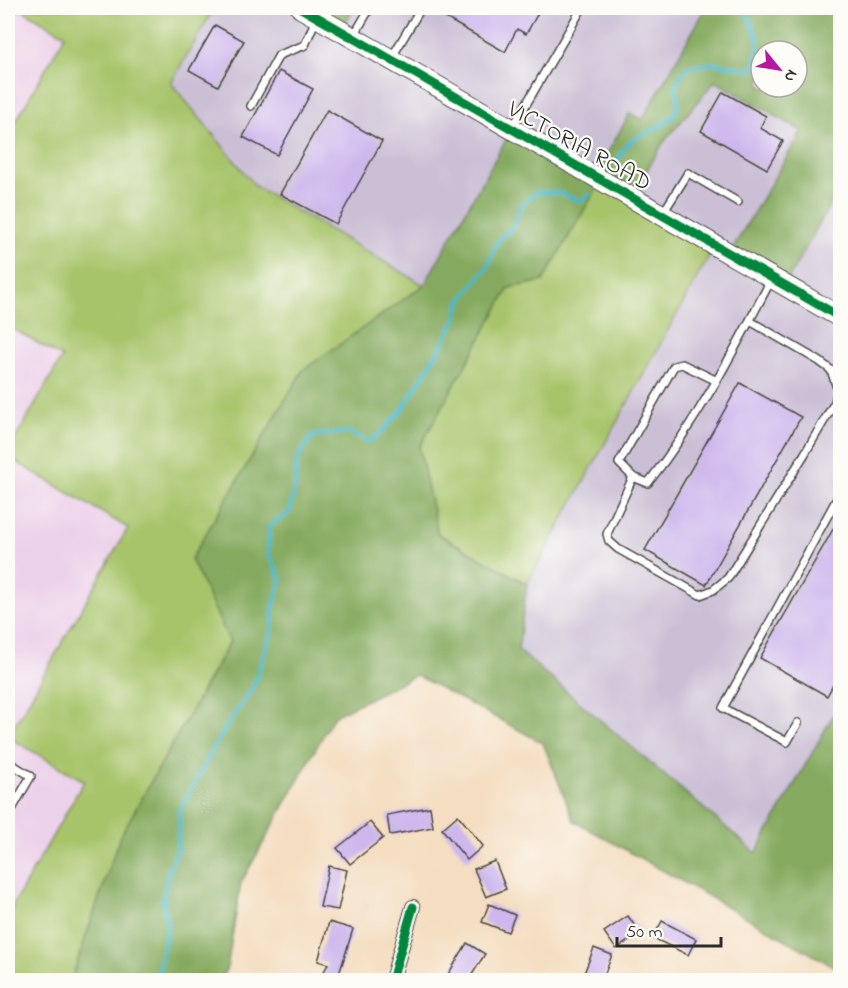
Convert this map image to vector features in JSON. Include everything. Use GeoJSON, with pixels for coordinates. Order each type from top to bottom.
{"type":"FeatureCollection","features":[{"type":"Feature","properties":{"kind":"street","name":"VICTORIA ROAD"},"geometry":{"type":"LineString","coordinates":[[309,12],[840,317]]}},
{"type":"Feature","properties":{"kind":"street"},"geometry":{"type":"LineString","coordinates":[[392,981],[413,908]]}},
{"type":"Feature","properties":{"kind":"lane"},"geometry":{"type":"LineString","coordinates":[[353,38],[370,8]]}},
{"type":"Feature","properties":{"kind":"lane"},"geometry":{"type":"LineString","coordinates":[[391,60],[422,8]]}},
{"type":"Feature","properties":{"kind":"lane"},"geometry":{"type":"LineString","coordinates":[[512,129],[582,8]]}},
{"type":"Feature","properties":{"kind":"lane"},"geometry":{"type":"LineString","coordinates":[[251,106],[279,56],[305,45],[309,12]]}},
{"type":"Feature","properties":{"kind":"lane"},"geometry":{"type":"LineString","coordinates":[[663,214],[688,173],[738,202]]}},
{"type":"Feature","properties":{"kind":"lane"},"geometry":{"type":"LineString","coordinates":[[717,381],[682,364],[674,366],[619,463],[633,477],[648,483],[692,424],[717,381],[750,321],[772,278]]}},
{"type":"Feature","properties":{"kind":"lane"},"geometry":{"type":"LineString","coordinates":[[633,477],[607,534],[609,541],[618,549],[700,595],[713,590],[728,578],[804,455],[838,391],[831,370],[750,321]]}},
{"type":"Feature","properties":{"kind":"lane"},"geometry":{"type":"LineString","coordinates":[[798,723],[787,742],[723,708],[840,493]]}},
{"type":"Feature","properties":{"kind":"lane"},"geometry":{"type":"LineString","coordinates":[[8,762],[31,776],[8,816]]}},
{"type":"Feature","properties":{"kind":"shaded area"},"geometry":{"type":"Polygon","coordinates":[[[8,8],[81,8],[8,135],[8,8]]]}},
{"type":"Feature","properties":{"kind":"shaded area"},"geometry":{"type":"Polygon","coordinates":[[[214,8],[301,8],[341,30],[354,8],[706,8],[642,120],[630,113],[594,177],[511,130],[424,285],[256,187],[171,83],[214,8]]]}},
{"type":"Feature","properties":{"kind":"shaded area"},"geometry":{"type":"Polygon","coordinates":[[[715,81],[802,131],[730,253],[785,285],[840,187],[840,703],[756,853],[518,650],[528,582],[715,245],[631,197],[663,143],[715,81]]]}},
{"type":"Feature","properties":{"kind":"shaded area"},"geometry":{"type":"Polygon","coordinates":[[[8,326],[62,356],[8,453],[8,326]]]}},
{"type":"Feature","properties":{"kind":"shaded area"},"geometry":{"type":"Polygon","coordinates":[[[8,457],[128,528],[8,736],[8,457]]]}},
{"type":"Feature","properties":{"kind":"shaded area"},"geometry":{"type":"Polygon","coordinates":[[[8,736],[84,781],[8,914],[8,736]]]}},
{"type":"Feature","properties":{"kind":"green space"},"geometry":{"type":"Polygon","coordinates":[[[19,8],[214,8],[171,83],[256,187],[424,285],[303,370],[191,559],[230,641],[120,837],[71,980],[8,980],[8,914],[84,781],[8,737],[128,528],[8,457],[8,452],[62,357],[8,326],[8,135],[65,35],[19,8]]]}},
{"type":"Feature","properties":{"kind":"green space"},"geometry":{"type":"Polygon","coordinates":[[[301,8],[354,8],[341,31],[301,8]]]}},
{"type":"Feature","properties":{"kind":"green space"},"geometry":{"type":"Polygon","coordinates":[[[706,8],[840,8],[840,187],[785,285],[730,253],[802,131],[715,81],[663,143],[631,197],[601,181],[543,281],[509,288],[419,448],[438,534],[527,584],[518,650],[756,853],[840,703],[840,970],[574,821],[543,743],[416,675],[334,716],[241,883],[227,968],[220,980],[71,980],[120,837],[230,642],[191,559],[303,370],[424,285],[512,129],[594,177],[630,113],[642,120],[706,8]]]}},
{"type":"Feature","properties":{"kind":"green space"},"geometry":{"type":"Polygon","coordinates":[[[601,181],[715,245],[527,584],[438,534],[419,448],[509,288],[601,181]]]}},
{"type":"Feature","properties":{"kind":"building"},"geometry":{"type":"Polygon","coordinates":[[[428,8],[541,8],[526,34],[517,29],[505,52],[428,8]]]}},
{"type":"Feature","properties":{"kind":"building"},"geometry":{"type":"Polygon","coordinates":[[[215,25],[244,41],[218,86],[189,70],[215,25]]]}},
{"type":"Feature","properties":{"kind":"building"},"geometry":{"type":"Polygon","coordinates":[[[279,71],[313,89],[277,155],[243,137],[279,71]]]}},
{"type":"Feature","properties":{"kind":"building"},"geometry":{"type":"Polygon","coordinates":[[[723,92],[766,116],[760,128],[783,141],[767,169],[701,131],[723,92]]]}},
{"type":"Feature","properties":{"kind":"building"},"geometry":{"type":"Polygon","coordinates":[[[327,110],[382,141],[336,224],[280,194],[327,110]]]}},
{"type":"Feature","properties":{"kind":"building"},"geometry":{"type":"Polygon","coordinates":[[[740,383],[801,417],[706,585],[645,550],[740,383]]]}},
{"type":"Feature","properties":{"kind":"building"},"geometry":{"type":"Polygon","coordinates":[[[840,517],[840,672],[827,696],[760,658],[840,517]]]}},
{"type":"Feature","properties":{"kind":"building"},"geometry":{"type":"Polygon","coordinates":[[[430,807],[433,827],[390,835],[387,815],[430,807]]]}},
{"type":"Feature","properties":{"kind":"building"},"geometry":{"type":"Polygon","coordinates":[[[458,815],[483,846],[467,860],[442,829],[458,815]]]}},
{"type":"Feature","properties":{"kind":"building"},"geometry":{"type":"Polygon","coordinates":[[[370,822],[383,838],[350,864],[337,848],[370,822]]]}},
{"type":"Feature","properties":{"kind":"building"},"geometry":{"type":"Polygon","coordinates":[[[495,861],[506,889],[486,897],[474,869],[495,861]]]}},
{"type":"Feature","properties":{"kind":"building"},"geometry":{"type":"Polygon","coordinates":[[[329,866],[347,870],[338,910],[320,907],[329,866]]]}},
{"type":"Feature","properties":{"kind":"building"},"geometry":{"type":"Polygon","coordinates":[[[489,904],[515,915],[508,932],[482,922],[489,904]]]}},
{"type":"Feature","properties":{"kind":"building"},"geometry":{"type":"Polygon","coordinates":[[[628,916],[640,933],[616,949],[604,932],[628,916]]]}},
{"type":"Feature","properties":{"kind":"building"},"geometry":{"type":"Polygon","coordinates":[[[662,921],[696,939],[688,955],[653,938],[662,921]]]}},
{"type":"Feature","properties":{"kind":"building"},"geometry":{"type":"Polygon","coordinates":[[[329,922],[353,929],[337,981],[319,981],[328,964],[318,961],[329,922]]]}},
{"type":"Feature","properties":{"kind":"building"},"geometry":{"type":"Polygon","coordinates":[[[467,943],[485,954],[468,981],[444,981],[467,943]]]}},
{"type":"Feature","properties":{"kind":"building"},"geometry":{"type":"Polygon","coordinates":[[[594,948],[612,955],[602,981],[581,981],[594,948]]]}},
{"type":"Feature","properties":{"kind":"waterway"},"geometry":{"type":"LineString","coordinates":[[617,161],[628,144],[672,117],[677,109],[678,99],[675,85],[686,68],[713,63],[753,70],[758,44],[744,8]]}},
{"type":"Feature","properties":{"kind":"waterway"},"geometry":{"type":"LineString","coordinates":[[157,980],[167,926],[163,899],[169,869],[177,851],[180,809],[221,735],[254,685],[272,630],[273,608],[281,580],[268,553],[269,526],[289,513],[295,487],[297,459],[312,436],[349,432],[368,442],[380,434],[402,410],[455,321],[460,302],[487,267],[498,240],[512,228],[522,204],[537,192],[560,193],[579,201],[589,195]]}},
{"type":"Feature","properties":{"kind":"cycle path"},"geometry":{"type":"LineString","coordinates":[[301,8],[840,317]]}},
{"type":"Feature","properties":{"kind":"cycle path"},"geometry":{"type":"LineString","coordinates":[[392,980],[413,907]]}}]}
